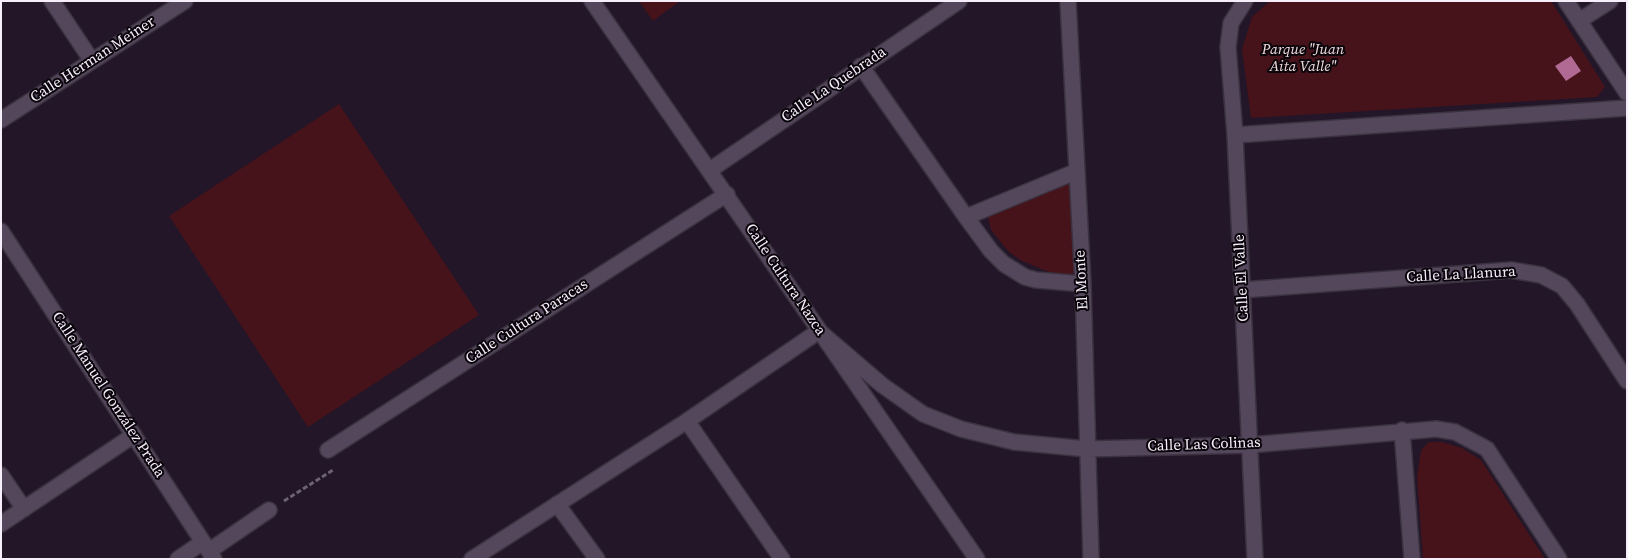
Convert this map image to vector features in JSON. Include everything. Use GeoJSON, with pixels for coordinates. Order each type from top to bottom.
{"type":"FeatureCollection","features":[{"type":"Feature","properties":{"kind":"street"},"geometry":{"type":"LineString","coordinates":[[52,1],[92,61]]}},
{"type":"Feature","properties":{"kind":"street","name":"Calle Herman Meiner"},"geometry":{"type":"LineString","coordinates":[[1,120],[185,1]]}},
{"type":"Feature","properties":{"kind":"street","name":"Calle Cultura Nazca"},"geometry":{"type":"LineString","coordinates":[[592,1],[727,194],[819,331],[977,559]]}},
{"type":"Feature","properties":{"kind":"street","name":"Calle La Quebrada"},"geometry":{"type":"LineString","coordinates":[[710,170],[959,1]]}},
{"type":"Feature","properties":{"kind":"street","name":"El Monte"},"geometry":{"type":"LineString","coordinates":[[1068,1],[1083,284],[1091,559]]}},
{"type":"Feature","properties":{"kind":"street","name":"Calle El Valle"},"geometry":{"type":"LineString","coordinates":[[1245,1],[1231,23],[1228,47],[1235,135],[1255,559]]}},
{"type":"Feature","properties":{"kind":"street"},"geometry":{"type":"LineString","coordinates":[[1566,1],[1627,93]]}},
{"type":"Feature","properties":{"kind":"street"},"geometry":{"type":"LineString","coordinates":[[1579,22],[1610,1]]}},
{"type":"Feature","properties":{"kind":"street"},"geometry":{"type":"LineString","coordinates":[[862,66],[991,251],[1015,272],[1036,280],[1083,284]]}},
{"type":"Feature","properties":{"kind":"street"},"geometry":{"type":"LineString","coordinates":[[1235,135],[1627,108]]}},
{"type":"Feature","properties":{"kind":"street"},"geometry":{"type":"LineString","coordinates":[[966,217],[1076,172]]}},
{"type":"Feature","properties":{"kind":"street","name":"Calle Cultura Paracas"},"geometry":{"type":"LineString","coordinates":[[328,450],[727,194]]}},
{"type":"Feature","properties":{"kind":"street","name":"Calle Manuel González Prada"},"geometry":{"type":"LineString","coordinates":[[1,231],[209,551]]}},
{"type":"Feature","properties":{"kind":"street","name":"Calle La Llanura"},"geometry":{"type":"LineString","coordinates":[[1242,290],[1511,270],[1541,275],[1562,286],[1577,304],[1627,381]]}},
{"type":"Feature","properties":{"kind":"street"},"geometry":{"type":"LineString","coordinates":[[472,559],[688,421],[819,331]]}},
{"type":"Feature","properties":{"kind":"street","name":"Calle Las Colinas"},"geometry":{"type":"LineString","coordinates":[[819,331],[882,385],[923,414],[962,429],[1014,442],[1087,449],[1250,445],[1402,430],[1436,429],[1455,432],[1487,449],[1559,559]]}},
{"type":"Feature","properties":{"kind":"street"},"geometry":{"type":"LineString","coordinates":[[688,421],[775,556]]}},
{"type":"Feature","properties":{"kind":"street"},"geometry":{"type":"LineString","coordinates":[[1402,430],[1412,559]]}},
{"type":"Feature","properties":{"kind":"street"},"geometry":{"type":"LineString","coordinates":[[1,524],[134,435]]}},
{"type":"Feature","properties":{"kind":"street"},"geometry":{"type":"LineString","coordinates":[[1,475],[24,509]]}},
{"type":"Feature","properties":{"kind":"street"},"geometry":{"type":"LineString","coordinates":[[557,504],[597,559]]}},
{"type":"Feature","properties":{"kind":"street"},"geometry":{"type":"LineString","coordinates":[[178,559],[209,551],[269,510]]}},
{"type":"Feature","properties":{"kind":"path"},"geometry":{"type":"LineString","coordinates":[[269,510],[339,466],[328,450]]}},
{"type":"Feature","properties":{"kind":"green space"},"geometry":{"type":"Polygon","coordinates":[[[639,1],[680,1],[653,21],[639,1]]]}},
{"type":"Feature","properties":{"kind":"green space","name":"Parque \"Juan Aita Valle\""},"geometry":{"type":"Polygon","coordinates":[[[1270,1],[1551,1],[1605,87],[1597,97],[1251,118],[1242,49],[1252,17],[1270,1]]]}},
{"type":"Feature","properties":{"kind":"green space"},"geometry":{"type":"Polygon","coordinates":[[[339,104],[479,315],[308,427],[169,216],[339,104]]]}},
{"type":"Feature","properties":{"kind":"green space"},"geometry":{"type":"Polygon","coordinates":[[[1070,183],[1073,185],[1077,271],[1069,275],[1056,275],[1020,260],[1008,251],[991,230],[988,217],[989,214],[1070,183]]]}},
{"type":"Feature","properties":{"kind":"green space"},"geometry":{"type":"Polygon","coordinates":[[[1429,442],[1442,442],[1462,448],[1481,460],[1545,559],[1423,559],[1417,477],[1421,450],[1429,442]]]}},
{"type":"Feature","properties":{"kind":"building"},"geometry":{"type":"Polygon","coordinates":[[[1571,56],[1581,71],[1566,81],[1555,66],[1571,56]]]}}]}
